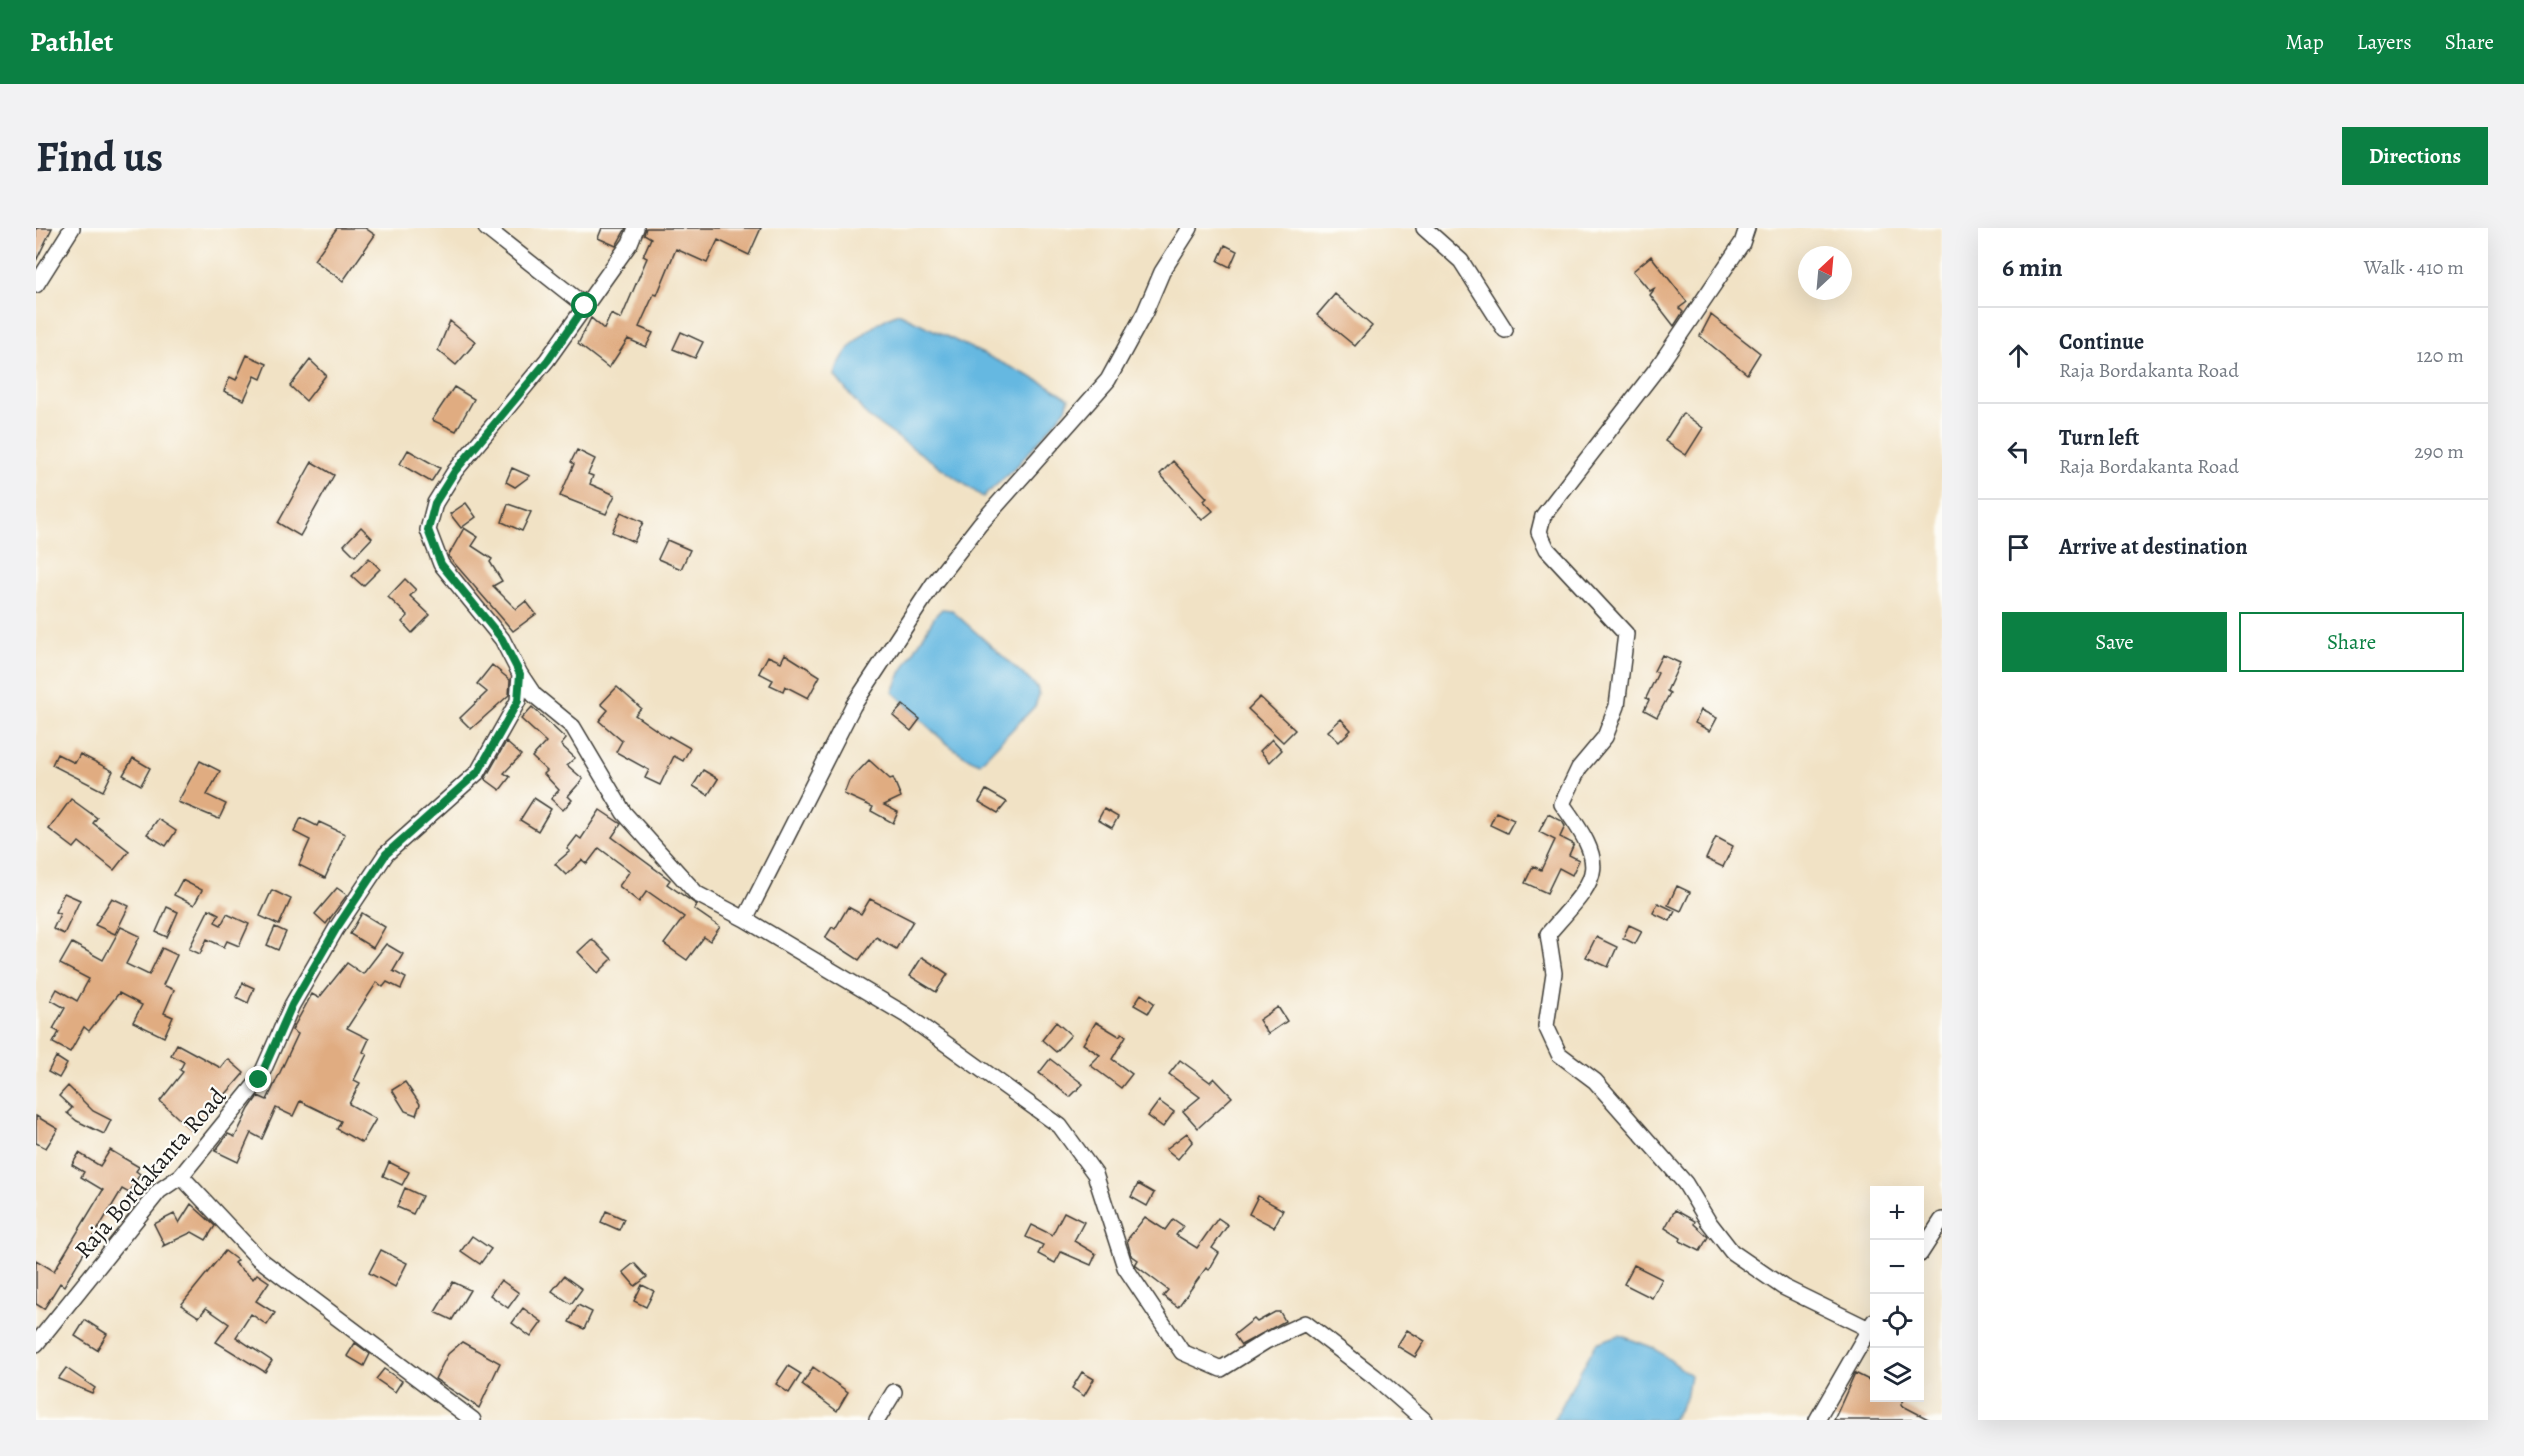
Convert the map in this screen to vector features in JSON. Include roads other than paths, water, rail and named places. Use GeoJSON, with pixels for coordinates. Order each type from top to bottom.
{"type":"FeatureCollection","features":[{"type":"Feature","properties":{"kind":"street"},"geometry":{"type":"LineString","coordinates":[[36,285],[72,228]]}},
{"type":"Feature","properties":{"kind":"street"},"geometry":{"type":"LineString","coordinates":[[486,228],[585,306]]}},
{"type":"Feature","properties":{"kind":"street"},"geometry":{"type":"LineString","coordinates":[[636,228],[630,243],[548,360],[455,471],[435,503],[428,530],[441,564],[502,639],[534,695],[573,727],[624,813],[697,894],[745,919],[906,1015],[1060,1126],[1095,1174],[1125,1267],[1182,1352],[1221,1369],[1266,1341],[1305,1323],[1375,1377],[1424,1420]]}},
{"type":"Feature","properties":{"kind":"street"},"geometry":{"type":"LineString","coordinates":[[745,919],[854,706],[934,584],[980,524],[1108,380],[1145,312],[1162,272],[1190,228]]}},
{"type":"Feature","properties":{"kind":"street"},"geometry":{"type":"LineString","coordinates":[[1424,228],[1461,261],[1505,330]]}},
{"type":"Feature","properties":{"kind":"street"},"geometry":{"type":"LineString","coordinates":[[1747,228],[1742,243],[1658,367],[1543,516],[1539,532],[1547,549],[1626,634],[1617,706],[1605,737],[1579,768],[1562,804],[1586,836],[1594,865],[1588,888],[1548,934],[1554,973],[1546,1026],[1559,1054],[1595,1081],[1685,1183],[1708,1221],[1731,1252],[1783,1287],[1870,1324]]}},
{"type":"Feature","properties":{"kind":"street","name":"Raja Bordakanta Road"},"geometry":{"type":"LineString","coordinates":[[36,1344],[159,1191],[181,1176],[259,1080],[292,1005],[336,929],[386,854],[478,772],[518,701],[520,674]]}},
{"type":"Feature","properties":{"kind":"street"},"geometry":{"type":"LineString","coordinates":[[181,1176],[258,1258],[473,1420]]}},
{"type":"Feature","properties":{"kind":"street"},"geometry":{"type":"LineString","coordinates":[[1924,1248],[1942,1220]]}},
{"type":"Feature","properties":{"kind":"street"},"geometry":{"type":"LineString","coordinates":[[1817,1420],[1870,1328]]}},
{"type":"Feature","properties":{"kind":"street"},"geometry":{"type":"LineString","coordinates":[[877,1420],[894,1392]]}},
{"type":"Feature","properties":{"kind":"water"},"geometry":{"type":"Polygon","coordinates":[[[898,313],[1046,384],[1069,398],[1066,409],[1016,467],[983,497],[867,416],[835,376],[844,356],[859,338],[868,330],[898,313]]]}},
{"type":"Feature","properties":{"kind":"water"},"geometry":{"type":"Polygon","coordinates":[[[942,609],[951,610],[1037,687],[1039,695],[1035,706],[980,763],[945,742],[893,692],[901,673],[935,616],[942,609]]]}},
{"type":"Feature","properties":{"kind":"water"},"geometry":{"type":"Polygon","coordinates":[[[1619,1335],[1654,1348],[1690,1375],[1686,1398],[1672,1420],[1554,1420],[1596,1343],[1619,1335]]]}}]}
